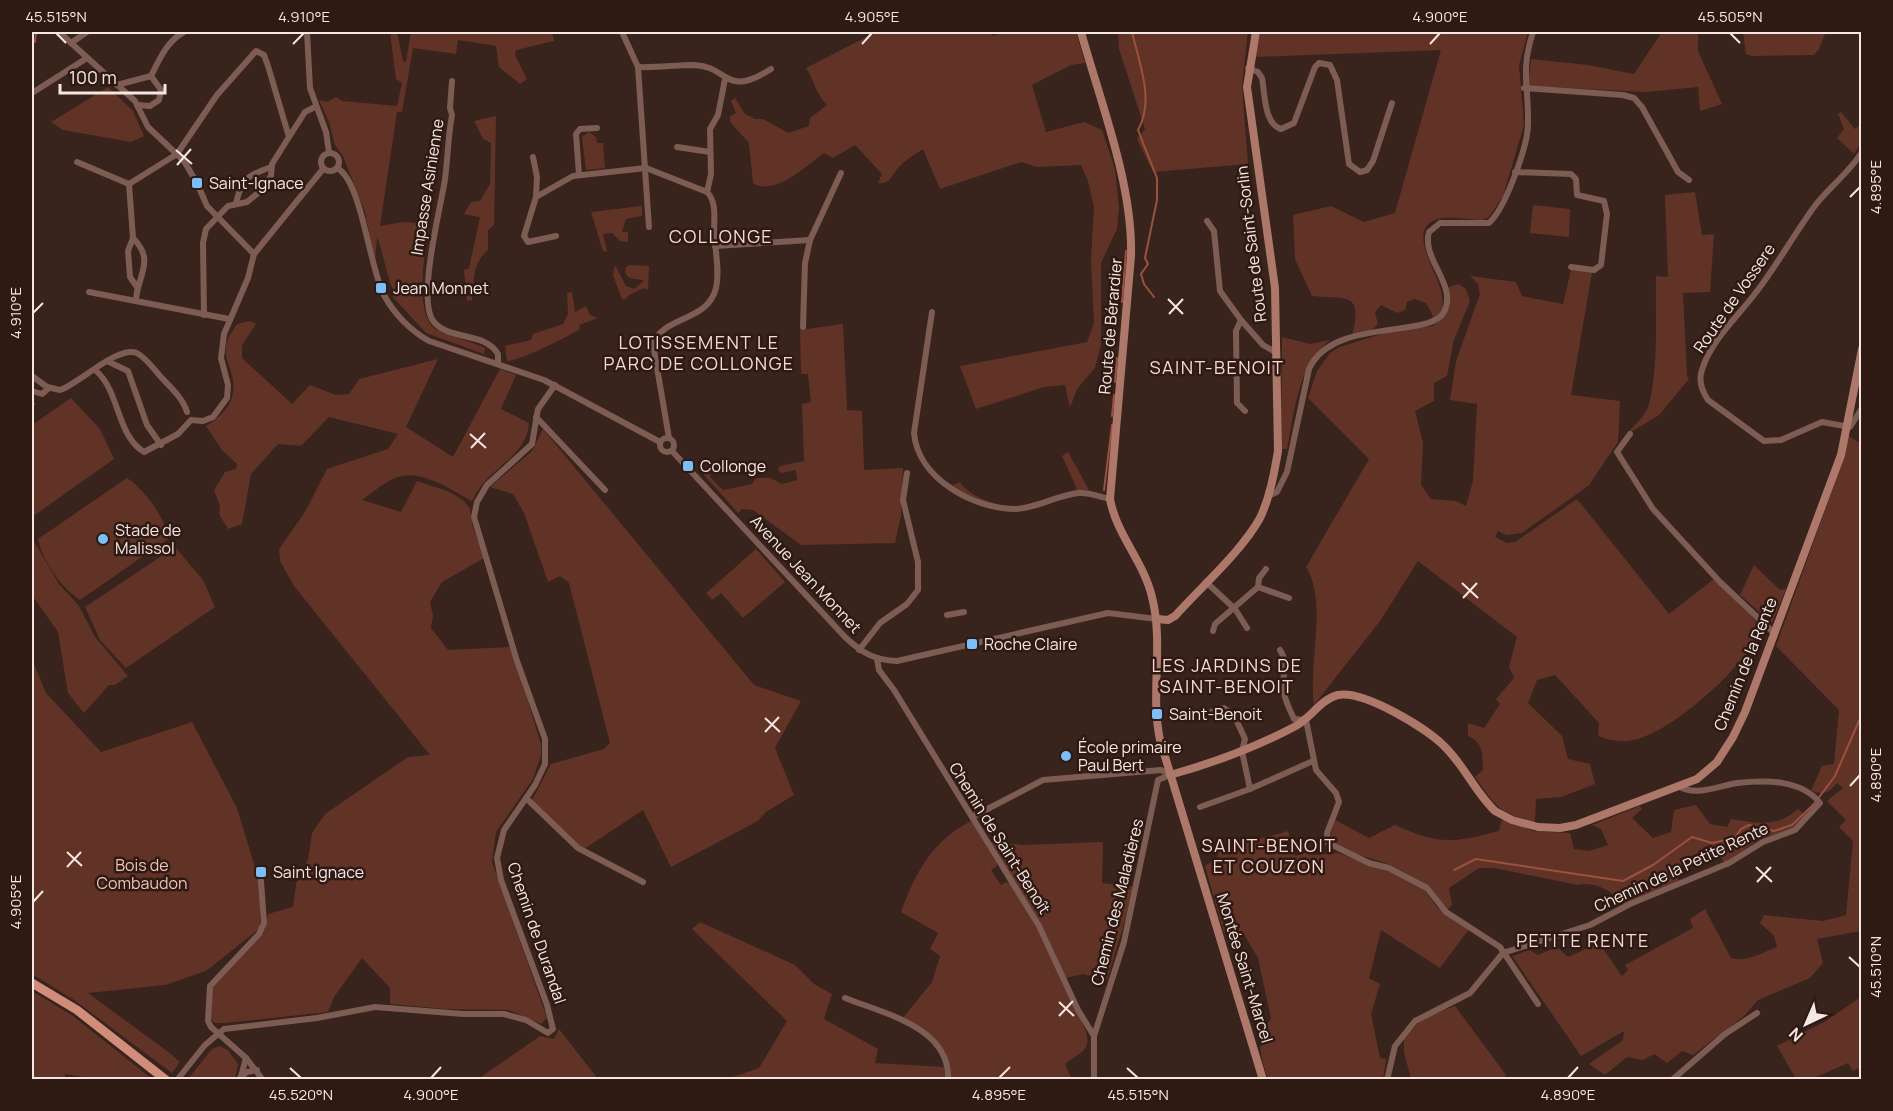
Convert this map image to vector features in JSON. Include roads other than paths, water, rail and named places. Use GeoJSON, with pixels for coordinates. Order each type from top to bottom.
{"type":"FeatureCollection","features":[{"type":"Feature","properties":{"kind":"main road"},"geometry":{"type":"LineString","coordinates":[[32,983],[77,1010],[166,1080]]}},
{"type":"Feature","properties":{"kind":"street"},"geometry":{"type":"LineString","coordinates":[[59,32],[138,105],[148,127],[177,154],[191,172],[207,206],[254,254]]}},
{"type":"Feature","properties":{"kind":"street"},"geometry":{"type":"LineString","coordinates":[[71,43],[87,32]]}},
{"type":"Feature","properties":{"kind":"street"},"geometry":{"type":"LineString","coordinates":[[117,84],[151,76],[175,36],[184,32]]}},
{"type":"Feature","properties":{"kind":"street"},"geometry":{"type":"LineString","coordinates":[[307,32],[309,77],[315,107],[326,132],[329,152]]}},
{"type":"Feature","properties":{"kind":"street"},"geometry":{"type":"LineString","coordinates":[[622,32],[638,67],[649,226]]}},
{"type":"Feature","properties":{"kind":"street","name":"Route de Bérardier"},"geometry":{"type":"LineString","coordinates":[[1081,32],[1126,196],[1131,225],[1131,256],[1110,499],[1115,519],[1145,575],[1157,619]]}},
{"type":"Feature","properties":{"kind":"street","name":"Route de Saint-Sorlin"},"geometry":{"type":"LineString","coordinates":[[1157,619],[1172,619],[1253,529],[1268,496],[1278,451],[1275,288],[1249,111],[1248,68],[1256,32]]}},
{"type":"Feature","properties":{"kind":"street"},"geometry":{"type":"LineString","coordinates":[[1268,496],[1277,492],[1287,472],[1313,361],[1324,349],[1339,341],[1387,329],[1424,325],[1439,319],[1445,308],[1446,295],[1427,245],[1429,232],[1440,223],[1489,223],[1499,211],[1515,172],[1528,126],[1524,88],[1526,51],[1533,32]]}},
{"type":"Feature","properties":{"kind":"street"},"geometry":{"type":"LineString","coordinates":[[129,184],[177,154],[217,95],[256,51],[264,56],[268,66],[289,137]]}},
{"type":"Feature","properties":{"kind":"street"},"geometry":{"type":"LineString","coordinates":[[32,93],[87,58]]}},
{"type":"Feature","properties":{"kind":"street"},"geometry":{"type":"LineString","coordinates":[[1248,68],[1258,72],[1262,78],[1270,120],[1276,128],[1281,129],[1294,123],[1315,67],[1319,63],[1330,65],[1337,80],[1349,164],[1360,172],[1367,170],[1373,161],[1392,103]]}},
{"type":"Feature","properties":{"kind":"street"},"geometry":{"type":"LineString","coordinates":[[638,67],[701,66],[725,79],[741,82],[751,80],[771,69]]}},
{"type":"Feature","properties":{"kind":"street"},"geometry":{"type":"LineString","coordinates":[[138,105],[150,106],[159,100],[161,90],[151,76]]}},
{"type":"Feature","properties":{"kind":"street"},"geometry":{"type":"LineString","coordinates":[[707,192],[711,182],[709,136],[718,115],[725,79]]}},
{"type":"Feature","properties":{"kind":"street","name":"Impasse Asinienne"},"geometry":{"type":"LineString","coordinates":[[452,81],[450,108],[452,115],[444,180],[429,261],[430,312],[433,321],[440,327],[492,346],[498,354],[498,363]]}},
{"type":"Feature","properties":{"kind":"street"},"geometry":{"type":"LineString","coordinates":[[1524,88],[1623,95],[1634,98],[1642,107],[1678,171],[1689,180]]}},
{"type":"Feature","properties":{"kind":"street"},"geometry":{"type":"LineString","coordinates":[[204,315],[204,233],[216,217],[236,203],[247,202],[258,193],[271,176],[271,167],[305,112],[315,107]]}},
{"type":"Feature","properties":{"kind":"street"},"geometry":{"type":"LineString","coordinates":[[579,175],[576,134],[580,129],[597,128]]}},
{"type":"Feature","properties":{"kind":"street"},"geometry":{"type":"LineString","coordinates":[[677,147],[710,152]]}},
{"type":"Feature","properties":{"kind":"street"},"geometry":{"type":"LineString","coordinates":[[329,152],[338,157],[337,168]]}},
{"type":"Feature","properties":{"kind":"street"},"geometry":{"type":"LineString","coordinates":[[95,370],[106,381],[125,426],[140,451],[146,452],[161,445],[191,420],[203,421],[213,417],[227,398],[228,385],[221,350],[229,320],[248,278],[254,254],[311,187],[323,169],[321,159],[329,152]]}},
{"type":"Feature","properties":{"kind":"street","name":"Route de Vossere"},"geometry":{"type":"LineString","coordinates":[[1845,427],[1822,422],[1814,423],[1780,440],[1764,441],[1712,405],[1702,391],[1700,376],[1703,365],[1789,242],[1826,192],[1862,152]]}},
{"type":"Feature","properties":{"kind":"street"},"geometry":{"type":"LineString","coordinates":[[533,157],[537,177],[536,197],[524,236],[528,242],[556,236]]}},
{"type":"Feature","properties":{"kind":"street"},"geometry":{"type":"LineString","coordinates":[[77,162],[129,184]]}},
{"type":"Feature","properties":{"kind":"street"},"geometry":{"type":"LineString","coordinates":[[236,203],[241,184],[250,175],[271,167]]}},
{"type":"Feature","properties":{"kind":"street"},"geometry":{"type":"LineString","coordinates":[[337,168],[345,174],[355,197],[381,288],[403,320],[429,341],[498,363],[555,386],[660,442],[669,438]]}},
{"type":"Feature","properties":{"kind":"street"},"geometry":{"type":"LineString","coordinates":[[323,169],[328,171],[337,168]]}},
{"type":"Feature","properties":{"kind":"street"},"geometry":{"type":"LineString","coordinates":[[536,197],[579,175],[646,168],[707,192],[714,205],[716,288],[712,298],[700,312],[659,332],[653,344],[669,438],[675,444],[672,451]]}},
{"type":"Feature","properties":{"kind":"street"},"geometry":{"type":"LineString","coordinates":[[1515,172],[1571,174],[1576,178],[1577,195],[1604,201],[1607,214],[1601,265],[1594,270],[1571,267]]}},
{"type":"Feature","properties":{"kind":"street"},"geometry":{"type":"LineString","coordinates":[[803,327],[805,263],[810,240],[842,173]]}},
{"type":"Feature","properties":{"kind":"street"},"geometry":{"type":"LineString","coordinates":[[129,184],[133,238],[128,251],[130,277],[137,287]]}},
{"type":"Feature","properties":{"kind":"street"},"geometry":{"type":"LineString","coordinates":[[1207,220],[1214,231],[1220,291],[1263,345],[1277,353]]}},
{"type":"Feature","properties":{"kind":"street"},"geometry":{"type":"LineString","coordinates":[[133,238],[143,249],[144,276],[137,287],[136,300]]}},
{"type":"Feature","properties":{"kind":"street"},"geometry":{"type":"LineString","coordinates":[[715,246],[810,240]]}},
{"type":"Feature","properties":{"kind":"street"},"geometry":{"type":"LineString","coordinates":[[89,292],[229,320]]}},
{"type":"Feature","properties":{"kind":"street"},"geometry":{"type":"LineString","coordinates":[[932,312],[914,434],[918,452],[927,467],[958,492],[1000,507],[1026,508],[1079,493],[1110,499]]}},
{"type":"Feature","properties":{"kind":"street"},"geometry":{"type":"LineString","coordinates":[[1241,320],[1236,331],[1237,403],[1245,411]]}},
{"type":"Feature","properties":{"kind":"street","name":"Chemin de la Rente"},"geometry":{"type":"LineString","coordinates":[[1170,775],[1207,765],[1242,751],[1306,720],[1332,697],[1340,694],[1375,703],[1444,746],[1499,814],[1538,827],[1576,825],[1678,786],[1705,773],[1722,755],[1742,718],[1841,455],[1862,349]]}},
{"type":"Feature","properties":{"kind":"street"},"geometry":{"type":"LineString","coordinates":[[32,376],[50,388],[60,390],[69,387],[107,361],[125,352],[138,354],[179,398],[187,412]]}},
{"type":"Feature","properties":{"kind":"street"},"geometry":{"type":"LineString","coordinates":[[107,361],[128,371],[147,425],[161,445]]}},
{"type":"Feature","properties":{"kind":"street","name":"Chemin de Durandal"},"geometry":{"type":"LineString","coordinates":[[217,1033],[230,1027],[316,1018],[375,1007],[464,1014],[504,1014],[526,1020],[544,1032],[551,1032],[554,1024],[501,880],[497,858],[504,830],[526,798],[547,757],[545,739],[537,720],[474,517],[477,502],[487,484],[532,444],[536,417],[542,400],[555,386]]}},
{"type":"Feature","properties":{"kind":"street"},"geometry":{"type":"LineString","coordinates":[[32,391],[42,394],[50,388]]}},
{"type":"Feature","properties":{"kind":"street"},"geometry":{"type":"LineString","coordinates":[[1845,427],[1854,424],[1862,408]]}},
{"type":"Feature","properties":{"kind":"street"},"geometry":{"type":"LineString","coordinates":[[536,417],[605,490]]}},
{"type":"Feature","properties":{"kind":"street"},"geometry":{"type":"LineString","coordinates":[[1630,434],[1617,452],[1653,509],[1720,582],[1774,633]]}},
{"type":"Feature","properties":{"kind":"street","name":"Avenue Jean Monnet"},"geometry":{"type":"LineString","coordinates":[[660,442],[665,452],[672,451],[859,650],[877,659],[897,661],[1108,613],[1157,619]]}},
{"type":"Feature","properties":{"kind":"street"},"geometry":{"type":"LineString","coordinates":[[859,650],[880,623],[907,604],[918,590],[918,562],[903,500],[907,473]]}},
{"type":"Feature","properties":{"kind":"street"},"geometry":{"type":"LineString","coordinates":[[1213,631],[1215,624],[1258,587],[1259,578],[1266,569]]}},
{"type":"Feature","properties":{"kind":"street"},"geometry":{"type":"LineString","coordinates":[[1206,582],[1235,609],[1247,628]]}},
{"type":"Feature","properties":{"kind":"street"},"geometry":{"type":"LineString","coordinates":[[1258,587],[1289,598]]}},
{"type":"Feature","properties":{"kind":"street"},"geometry":{"type":"LineString","coordinates":[[947,615],[964,612]]}},
{"type":"Feature","properties":{"kind":"street","name":"Montée Saint-Marcel"},"geometry":{"type":"LineString","coordinates":[[1157,619],[1157,721],[1170,775],[1263,1080]]}},
{"type":"Feature","properties":{"kind":"street"},"geometry":{"type":"LineString","coordinates":[[1280,650],[1284,656],[1283,691],[1288,704],[1294,719],[1306,720],[1313,761],[1318,773],[1336,793],[1339,802],[1327,833],[1328,843],[1419,883],[1446,912],[1493,940],[1538,1004]]}},
{"type":"Feature","properties":{"kind":"street","name":"Chemin de Saint-Benoît"},"geometry":{"type":"LineString","coordinates":[[877,659],[879,670],[894,690],[1039,926],[1073,1000],[1094,1036]]}},
{"type":"Feature","properties":{"kind":"street"},"geometry":{"type":"LineString","coordinates":[[1204,714],[1217,709],[1231,711],[1245,740],[1242,751],[1251,789]]}},
{"type":"Feature","properties":{"kind":"street"},"geometry":{"type":"LineString","coordinates":[[1200,807],[1251,789],[1313,761]]}},
{"type":"Feature","properties":{"kind":"street"},"geometry":{"type":"LineString","coordinates":[[972,817],[1043,780],[1161,770],[1170,775]]}},
{"type":"Feature","properties":{"kind":"street","name":"Chemin des Maladières"},"geometry":{"type":"LineString","coordinates":[[1094,1080],[1094,1036],[1124,942],[1158,780],[1170,775]]}},
{"type":"Feature","properties":{"kind":"street","name":"Chemin de la Petite Rente"},"geometry":{"type":"LineString","coordinates":[[1503,953],[1590,925],[1630,904],[1729,863],[1755,846],[1795,830],[1820,806],[1816,798],[1792,785],[1774,782],[1737,783],[1694,791],[1678,786]]}},
{"type":"Feature","properties":{"kind":"street"},"geometry":{"type":"LineString","coordinates":[[526,798],[578,848],[643,882]]}},
{"type":"Feature","properties":{"kind":"street"},"geometry":{"type":"LineString","coordinates":[[261,881],[265,916],[262,930],[218,975],[208,992],[208,1021],[217,1033],[246,1058],[263,1080]]}},
{"type":"Feature","properties":{"kind":"street"},"geometry":{"type":"LineString","coordinates":[[1387,1080],[1395,1046],[1415,1021],[1470,993],[1503,953]]}},
{"type":"Feature","properties":{"kind":"street"},"geometry":{"type":"LineString","coordinates":[[844,998],[888,1014],[928,1035],[945,1059],[948,1080]]}},
{"type":"Feature","properties":{"kind":"street"},"geometry":{"type":"LineString","coordinates":[[1672,1080],[1725,1034],[1757,1013]]}},
{"type":"Feature","properties":{"kind":"street"},"geometry":{"type":"LineString","coordinates":[[177,1080],[217,1033]]}},
{"type":"Feature","properties":{"kind":"street"},"geometry":{"type":"LineString","coordinates":[[240,1079],[246,1058]]}},
{"type":"Feature","properties":{"kind":"street"},"geometry":{"type":"LineString","coordinates":[[240,1079],[247,1072],[257,1070]]}},
{"type":"Feature","properties":{"kind":"waterway"},"geometry":{"type":"LineString","coordinates":[[35,42],[36,32]]}},
{"type":"Feature","properties":{"kind":"waterway"},"geometry":{"type":"LineString","coordinates":[[1132,32],[1145,94],[1143,118],[1138,130],[1157,178],[1157,200],[1145,258],[1148,264],[1141,274],[1144,284],[1154,297]]}},
{"type":"Feature","properties":{"kind":"waterway"},"geometry":{"type":"LineString","coordinates":[[1122,302],[1126,251]]}},
{"type":"Feature","properties":{"kind":"waterway"},"geometry":{"type":"LineString","coordinates":[[1115,382],[1117,358]]}},
{"type":"Feature","properties":{"kind":"waterway"},"geometry":{"type":"LineString","coordinates":[[1112,416],[1114,395]]}},
{"type":"Feature","properties":{"kind":"waterway"},"geometry":{"type":"LineString","coordinates":[[1104,490],[1112,425]]}},
{"type":"Feature","properties":{"kind":"waterway"},"geometry":{"type":"LineString","coordinates":[[1454,870],[1476,859],[1623,881],[1653,865],[1692,837],[1712,843],[1735,838],[1741,829],[1749,825],[1774,831],[1792,825],[1814,804],[1835,776],[1862,714]]}},
{"type":"Feature","properties":{"kind":"place","name":"Saint-Ignace"},"geometry":{"type":"Point","coordinates":[197,183]}},
{"type":"Feature","properties":{"kind":"place","name":"Jean Monnet"},"geometry":{"type":"Point","coordinates":[381,288]}},
{"type":"Feature","properties":{"kind":"place","name":"Collonge"},"geometry":{"type":"Point","coordinates":[688,466]}},
{"type":"Feature","properties":{"kind":"place","name":"Stade de Malissol"},"geometry":{"type":"Point","coordinates":[103,539]}},
{"type":"Feature","properties":{"kind":"place","name":"Roche Claire"},"geometry":{"type":"Point","coordinates":[972,644]}},
{"type":"Feature","properties":{"kind":"place","name":"Saint-Benoit"},"geometry":{"type":"Point","coordinates":[1157,714]}},
{"type":"Feature","properties":{"kind":"place","name":"École primaire Paul Bert"},"geometry":{"type":"Point","coordinates":[1066,756]}},
{"type":"Feature","properties":{"kind":"place","name":"Saint Ignace"},"geometry":{"type":"Point","coordinates":[261,872]}},
{"type":"Feature","properties":{"kind":"district","name":"COLLONGE"},"geometry":{"type":"Point","coordinates":[721,237]}},
{"type":"Feature","properties":{"kind":"district","name":"LOTISSEMENT LE PARC DE COLLONGE"},"geometry":{"type":"Point","coordinates":[699,353]}},
{"type":"Feature","properties":{"kind":"district","name":"SAINT-BENOIT"},"geometry":{"type":"Point","coordinates":[1217,368]}},
{"type":"Feature","properties":{"kind":"district","name":"LES JARDINS DE SAINT-BENOIT"},"geometry":{"type":"Point","coordinates":[1227,676]}},
{"type":"Feature","properties":{"kind":"district","name":"SAINT-BENOIT ET COUZON"},"geometry":{"type":"Point","coordinates":[1269,856]}},
{"type":"Feature","properties":{"kind":"district","name":"PETITE RENTE"},"geometry":{"type":"Point","coordinates":[1583,941]}},
{"type":"Feature","properties":{"kind":"park label","name":"Bois de Combaudon"},"geometry":{"type":"Point","coordinates":[142,874]}}]}
